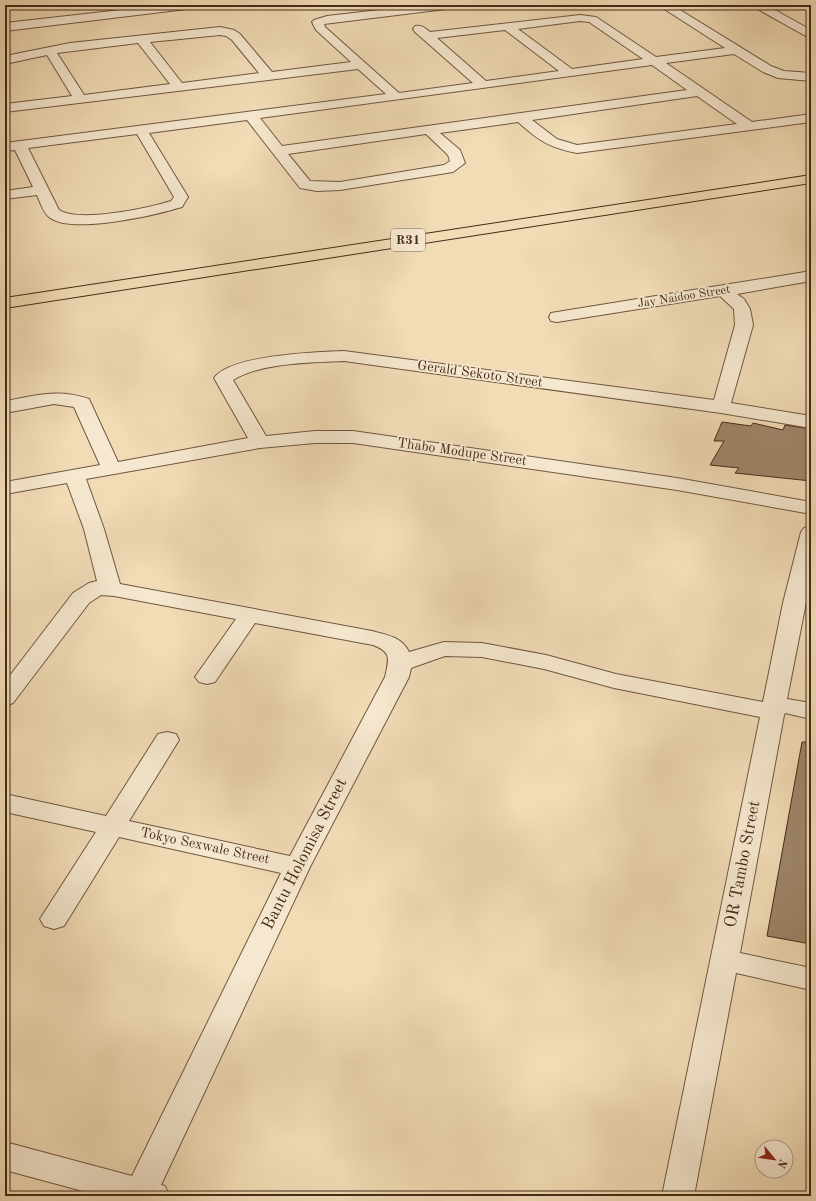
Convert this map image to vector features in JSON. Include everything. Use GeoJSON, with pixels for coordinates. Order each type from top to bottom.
{"type":"FeatureCollection","features":[{"type":"Feature","properties":{"kind":"main road","name":"R31"},"geometry":{"type":"LineString","coordinates":[[5,303],[811,179]]}},
{"type":"Feature","properties":{"kind":"street"},"geometry":{"type":"LineString","coordinates":[[6,26],[195,5]]}},
{"type":"Feature","properties":{"kind":"street"},"geometry":{"type":"LineString","coordinates":[[396,97],[320,28],[318,22],[327,19],[454,5]]}},
{"type":"Feature","properties":{"kind":"street"},"geometry":{"type":"LineString","coordinates":[[664,5],[767,69],[782,75],[811,78]]}},
{"type":"Feature","properties":{"kind":"street"},"geometry":{"type":"LineString","coordinates":[[758,5],[811,35]]}},
{"type":"Feature","properties":{"kind":"street"},"geometry":{"type":"LineString","coordinates":[[398,11],[483,85]]}},
{"type":"Feature","properties":{"kind":"street"},"geometry":{"type":"LineString","coordinates":[[426,36],[580,18],[592,19],[656,61],[749,126]]}},
{"type":"Feature","properties":{"kind":"street"},"geometry":{"type":"LineString","coordinates":[[507,26],[570,73]]}},
{"type":"Feature","properties":{"kind":"street"},"geometry":{"type":"LineString","coordinates":[[5,60],[70,47],[208,32],[230,33],[236,37],[269,77]]}},
{"type":"Feature","properties":{"kind":"street"},"geometry":{"type":"LineString","coordinates":[[141,39],[179,88]]}},
{"type":"Feature","properties":{"kind":"street"},"geometry":{"type":"LineString","coordinates":[[5,147],[396,97],[736,50]]}},
{"type":"Feature","properties":{"kind":"street"},"geometry":{"type":"LineString","coordinates":[[50,51],[80,99]]}},
{"type":"Feature","properties":{"kind":"street"},"geometry":{"type":"LineString","coordinates":[[5,108],[361,65]]}},
{"type":"Feature","properties":{"kind":"street"},"geometry":{"type":"LineString","coordinates":[[279,151],[700,92]]}},
{"type":"Feature","properties":{"kind":"street"},"geometry":{"type":"LineString","coordinates":[[251,116],[305,185],[317,187],[340,186],[448,169],[458,163],[455,153],[429,130]]}},
{"type":"Feature","properties":{"kind":"street"},"geometry":{"type":"LineString","coordinates":[[521,117],[545,140],[561,146],[578,149],[811,118]]}},
{"type":"Feature","properties":{"kind":"street"},"geometry":{"type":"LineString","coordinates":[[20,145],[53,213],[63,218],[83,220],[161,209],[177,204],[181,197],[141,130]]}},
{"type":"Feature","properties":{"kind":"street"},"geometry":{"type":"LineString","coordinates":[[5,195],[42,190]]}},
{"type":"Feature","properties":{"kind":"street","name":"Jay Naidoo Street"},"geometry":{"type":"LineString","coordinates":[[557,317],[811,276]]}},
{"type":"Feature","properties":{"kind":"street"},"geometry":{"type":"LineString","coordinates":[[721,407],[744,325],[742,310],[738,303],[723,291]]}},
{"type":"Feature","properties":{"kind":"street","name":"Gerald Sekoto Street"},"geometry":{"type":"LineString","coordinates":[[260,442],[224,382],[224,378],[233,373],[263,364],[319,357],[344,356],[721,407],[811,422]]}},
{"type":"Feature","properties":{"kind":"street"},"geometry":{"type":"LineString","coordinates":[[5,407],[57,398],[69,398],[82,403],[112,469]]}},
{"type":"Feature","properties":{"kind":"street","name":"Thabo Modupe Street"},"geometry":{"type":"LineString","coordinates":[[5,488],[260,442],[314,437],[353,437],[676,484],[811,508]]}},
{"type":"Feature","properties":{"kind":"street"},"geometry":{"type":"LineString","coordinates":[[75,476],[94,529],[112,588]]}},
{"type":"Feature","properties":{"kind":"street","name":"OR Tambo Street"},"geometry":{"type":"LineString","coordinates":[[678,1196],[775,708],[803,604],[811,532]]}},
{"type":"Feature","properties":{"kind":"street"},"geometry":{"type":"LineString","coordinates":[[5,698],[81,598],[97,588],[112,588],[387,641],[396,647],[400,655],[400,664],[444,649],[482,650],[546,662],[614,681],[775,708],[811,711]]}},
{"type":"Feature","properties":{"kind":"street"},"geometry":{"type":"LineString","coordinates":[[207,677],[250,614]]}},
{"type":"Feature","properties":{"kind":"street","name":"Bantu Holomisa Street"},"geometry":{"type":"LineString","coordinates":[[144,1195],[297,867],[396,677],[400,664]]}},
{"type":"Feature","properties":{"kind":"street"},"geometry":{"type":"LineString","coordinates":[[54,919],[167,740]]}},
{"type":"Feature","properties":{"kind":"street","name":"Tokyo Sexwale Street"},"geometry":{"type":"LineString","coordinates":[[5,803],[297,867]]}},
{"type":"Feature","properties":{"kind":"street"},"geometry":{"type":"LineString","coordinates":[[724,960],[811,979]]}},
{"type":"Feature","properties":{"kind":"street"},"geometry":{"type":"LineString","coordinates":[[5,1156],[144,1195]]}},
{"type":"Feature","properties":{"kind":"building"},"geometry":{"type":"Polygon","coordinates":[[[722,422],[751,426],[753,423],[783,430],[785,425],[811,429],[811,481],[735,473],[739,468],[710,465],[724,441],[714,441],[722,422]]]}},
{"type":"Feature","properties":{"kind":"building"},"geometry":{"type":"Polygon","coordinates":[[[802,742],[811,742],[811,944],[767,936],[802,742]]]}}]}
